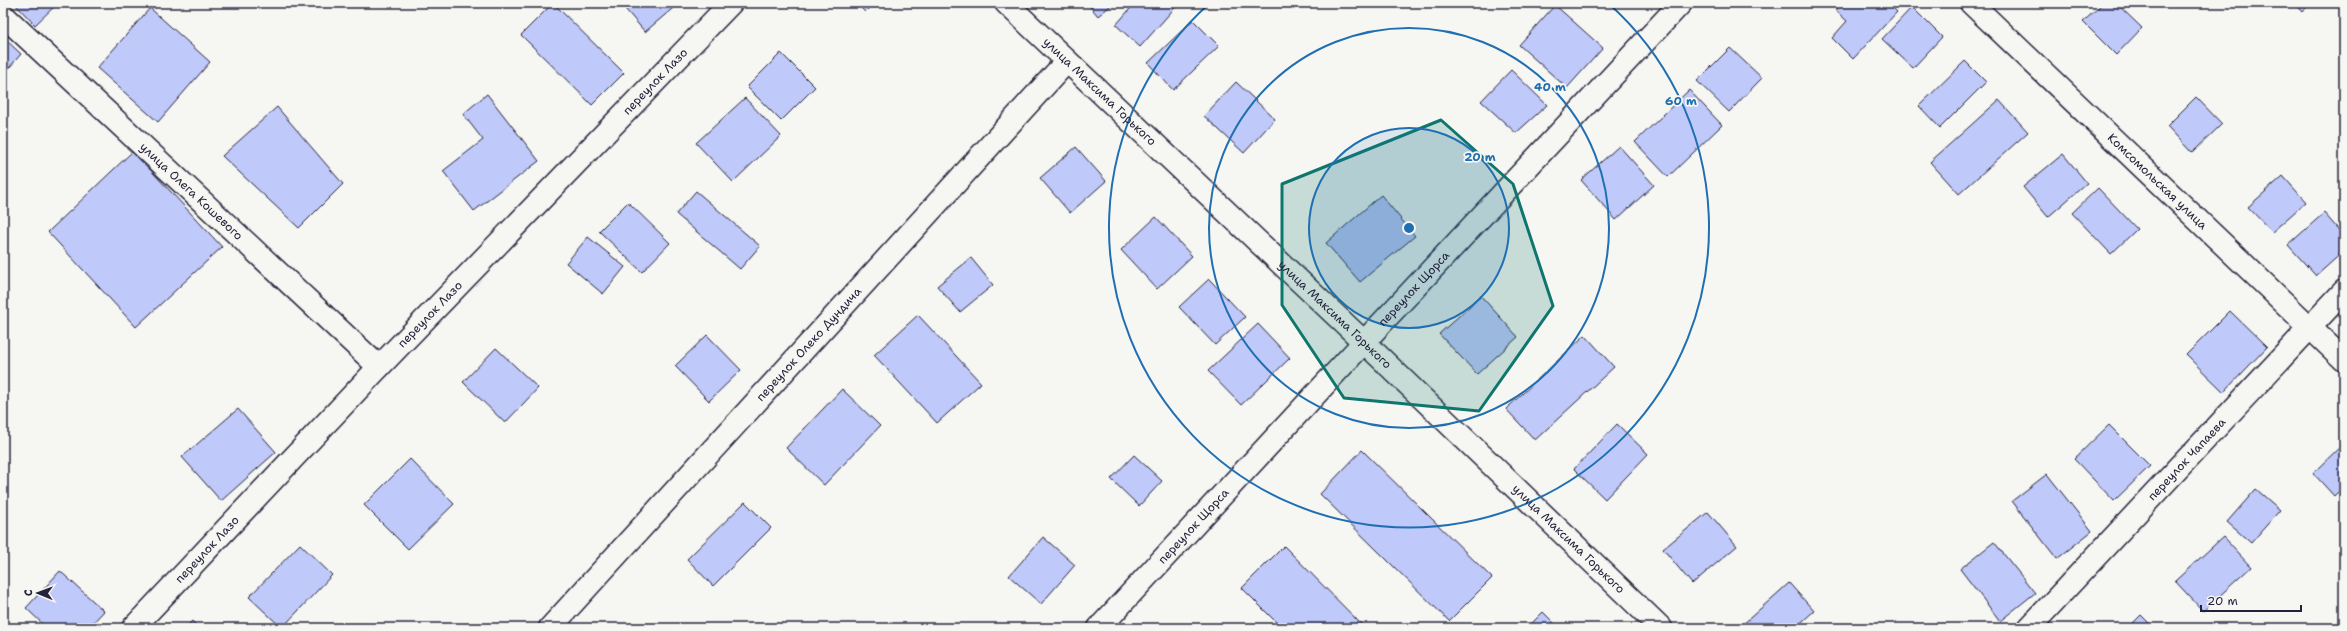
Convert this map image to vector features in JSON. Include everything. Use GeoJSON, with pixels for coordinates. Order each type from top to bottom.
{"type":"FeatureCollection","features":[{"type":"Feature","properties":{"kind":"street","name":"переулок Лазо"},"geometry":{"type":"LineString","coordinates":[[133,628],[379,368],[731,3]]}},
{"type":"Feature","properties":{"kind":"street","name":"улица Максима Горького"},"geometry":{"type":"LineString","coordinates":[[1006,3],[1364,342],[1661,628]]}},
{"type":"Feature","properties":{"kind":"street","name":"переулок Щорса"},"geometry":{"type":"LineString","coordinates":[[1099,628],[1681,3]]}},
{"type":"Feature","properties":{"kind":"street","name":"Комсомольская улица"},"geometry":{"type":"LineString","coordinates":[[1971,3],[2344,360]]}},
{"type":"Feature","properties":{"kind":"street","name":"улица Олега Кошевого"},"geometry":{"type":"LineString","coordinates":[[3,15],[379,368]]}},
{"type":"Feature","properties":{"kind":"street","name":"переулок Олеко Дундича"},"geometry":{"type":"LineString","coordinates":[[550,628],[1067,61]]}},
{"type":"Feature","properties":{"kind":"street","name":"переулок Чапаева"},"geometry":{"type":"LineString","coordinates":[[2029,628],[2344,291]]}},
{"type":"Feature","properties":{"kind":"highlighted area"},"geometry":{"type":"Polygon","coordinates":[[[1441,120],[1513,184],[1553,306],[1479,411],[1344,398],[1282,305],[1282,184],[1441,120]]]}},
{"type":"Feature","properties":{"kind":"building"},"geometry":{"type":"Polygon","coordinates":[[[14,3],[58,3],[35,25],[14,3]]]}},
{"type":"Feature","properties":{"kind":"building"},"geometry":{"type":"Polygon","coordinates":[[[553,3],[624,73],[592,105],[521,35],[553,3]]]}},
{"type":"Feature","properties":{"kind":"building"},"geometry":{"type":"Polygon","coordinates":[[[620,3],[679,3],[645,32],[620,3]]]}},
{"type":"Feature","properties":{"kind":"building"},"geometry":{"type":"Polygon","coordinates":[[[856,3],[874,3],[865,12],[856,3]]]}},
{"type":"Feature","properties":{"kind":"building"},"geometry":{"type":"Polygon","coordinates":[[[1087,3],[1114,3],[1098,16],[1087,3]]]}},
{"type":"Feature","properties":{"kind":"building"},"geometry":{"type":"Polygon","coordinates":[[[1135,3],[1179,3],[1140,47],[1116,25],[1135,3]]]}},
{"type":"Feature","properties":{"kind":"building"},"geometry":{"type":"Polygon","coordinates":[[[1843,3],[1856,3],[1860,6],[1863,3],[1888,3],[1897,12],[1853,59],[1832,38],[1847,21],[1835,10],[1843,3]]]}},
{"type":"Feature","properties":{"kind":"building"},"geometry":{"type":"Polygon","coordinates":[[[2103,3],[2116,3],[2142,28],[2116,55],[2083,22],[2103,3]]]}},
{"type":"Feature","properties":{"kind":"building"},"geometry":{"type":"Polygon","coordinates":[[[2294,3],[2311,3],[2302,12],[2294,3]]]}},
{"type":"Feature","properties":{"kind":"building"},"geometry":{"type":"Polygon","coordinates":[[[1555,5],[1603,48],[1567,88],[1519,45],[1555,5]]]}},
{"type":"Feature","properties":{"kind":"building"},"geometry":{"type":"Polygon","coordinates":[[[1912,7],[1942,37],[1913,68],[1882,39],[1912,7]]]}},
{"type":"Feature","properties":{"kind":"building"},"geometry":{"type":"Polygon","coordinates":[[[150,8],[210,62],[158,122],[97,68],[150,8]]]}},
{"type":"Feature","properties":{"kind":"building"},"geometry":{"type":"Polygon","coordinates":[[[1193,20],[1219,46],[1173,90],[1148,63],[1193,20]]]}},
{"type":"Feature","properties":{"kind":"building"},"geometry":{"type":"Polygon","coordinates":[[[3,37],[21,54],[3,75],[3,37]]]}},
{"type":"Feature","properties":{"kind":"building"},"geometry":{"type":"Polygon","coordinates":[[[1730,48],[1762,78],[1729,112],[1697,81],[1730,48]]]}},
{"type":"Feature","properties":{"kind":"building"},"geometry":{"type":"Polygon","coordinates":[[[781,53],[815,87],[781,121],[747,87],[781,53]]]}},
{"type":"Feature","properties":{"kind":"building"},"geometry":{"type":"Polygon","coordinates":[[[1965,61],[1986,82],[1940,128],[1919,106],[1965,61]]]}},
{"type":"Feature","properties":{"kind":"building"},"geometry":{"type":"Polygon","coordinates":[[[1511,70],[1547,105],[1516,133],[1481,101],[1511,70]]]}},
{"type":"Feature","properties":{"kind":"building"},"geometry":{"type":"Polygon","coordinates":[[[1236,82],[1275,119],[1244,153],[1204,116],[1236,82]]]}},
{"type":"Feature","properties":{"kind":"building"},"geometry":{"type":"Polygon","coordinates":[[[1689,90],[1722,125],[1668,177],[1635,142],[1689,90]]]}},
{"type":"Feature","properties":{"kind":"building"},"geometry":{"type":"Polygon","coordinates":[[[487,94],[539,161],[474,211],[443,171],[483,140],[463,114],[487,94]]]}},
{"type":"Feature","properties":{"kind":"building"},"geometry":{"type":"Polygon","coordinates":[[[2196,97],[2222,124],[2192,153],[2167,126],[2196,97]]]}},
{"type":"Feature","properties":{"kind":"building"},"geometry":{"type":"Polygon","coordinates":[[[745,98],[781,136],[733,182],[696,143],[745,98]]]}},
{"type":"Feature","properties":{"kind":"building"},"geometry":{"type":"Polygon","coordinates":[[[1999,100],[2028,132],[1959,194],[1930,162],[1999,100]]]}},
{"type":"Feature","properties":{"kind":"building"},"geometry":{"type":"Polygon","coordinates":[[[277,107],[343,184],[299,228],[222,156],[277,107]]]}},
{"type":"Feature","properties":{"kind":"building"},"geometry":{"type":"Polygon","coordinates":[[[1619,146],[1654,185],[1616,220],[1581,180],[1619,146]]]}},
{"type":"Feature","properties":{"kind":"building"},"geometry":{"type":"Polygon","coordinates":[[[1076,147],[1106,181],[1070,213],[1040,178],[1076,147]]]}},
{"type":"Feature","properties":{"kind":"building"},"geometry":{"type":"Polygon","coordinates":[[[133,151],[222,247],[136,327],[48,232],[133,151]]]}},
{"type":"Feature","properties":{"kind":"building"},"geometry":{"type":"Polygon","coordinates":[[[2063,154],[2087,183],[2048,217],[2023,187],[2063,154]]]}},
{"type":"Feature","properties":{"kind":"building"},"geometry":{"type":"Polygon","coordinates":[[[2283,176],[2306,202],[2272,232],[2248,207],[2283,176]]]}},
{"type":"Feature","properties":{"kind":"building"},"geometry":{"type":"Polygon","coordinates":[[[2098,188],[2137,229],[2111,254],[2072,213],[2098,188]]]}},
{"type":"Feature","properties":{"kind":"building"},"geometry":{"type":"Polygon","coordinates":[[[696,191],[760,246],[740,269],[676,214],[696,191]]]}},
{"type":"Feature","properties":{"kind":"building"},"geometry":{"type":"Polygon","coordinates":[[[1381,195],[1415,236],[1360,282],[1326,243],[1381,195]]]}},
{"type":"Feature","properties":{"kind":"building"},"geometry":{"type":"Polygon","coordinates":[[[628,202],[670,243],[642,272],[599,231],[628,202]]]}},
{"type":"Feature","properties":{"kind":"building"},"geometry":{"type":"Polygon","coordinates":[[[2324,213],[2344,236],[2344,251],[2316,276],[2288,245],[2324,213]]]}},
{"type":"Feature","properties":{"kind":"building"},"geometry":{"type":"Polygon","coordinates":[[[1156,217],[1192,256],[1157,289],[1121,250],[1156,217]]]}},
{"type":"Feature","properties":{"kind":"building"},"geometry":{"type":"Polygon","coordinates":[[[588,237],[625,267],[603,294],[566,263],[588,237]]]}},
{"type":"Feature","properties":{"kind":"building"},"geometry":{"type":"Polygon","coordinates":[[[971,258],[993,285],[960,312],[937,286],[971,258]]]}},
{"type":"Feature","properties":{"kind":"building"},"geometry":{"type":"Polygon","coordinates":[[[1209,279],[1245,317],[1215,345],[1179,307],[1209,279]]]}},
{"type":"Feature","properties":{"kind":"building"},"geometry":{"type":"Polygon","coordinates":[[[1481,296],[1518,337],[1477,374],[1439,334],[1481,296]]]}},
{"type":"Feature","properties":{"kind":"building"},"geometry":{"type":"Polygon","coordinates":[[[2230,311],[2267,347],[2224,392],[2186,355],[2230,311]]]}},
{"type":"Feature","properties":{"kind":"building"},"geometry":{"type":"Polygon","coordinates":[[[918,315],[981,383],[937,423],[874,355],[918,315]]]}},
{"type":"Feature","properties":{"kind":"building"},"geometry":{"type":"Polygon","coordinates":[[[1258,324],[1290,358],[1241,405],[1208,371],[1258,324]]]}},
{"type":"Feature","properties":{"kind":"building"},"geometry":{"type":"Polygon","coordinates":[[[707,335],[741,370],[709,401],[675,366],[707,335]]]}},
{"type":"Feature","properties":{"kind":"building"},"geometry":{"type":"Polygon","coordinates":[[[1585,335],[1614,367],[1535,440],[1506,409],[1585,335]]]}},
{"type":"Feature","properties":{"kind":"building"},"geometry":{"type":"Polygon","coordinates":[[[496,348],[538,388],[505,423],[463,382],[496,348]]]}},
{"type":"Feature","properties":{"kind":"building"},"geometry":{"type":"Polygon","coordinates":[[[842,389],[880,426],[824,485],[786,448],[842,389]]]}},
{"type":"Feature","properties":{"kind":"building"},"geometry":{"type":"Polygon","coordinates":[[[238,409],[276,452],[221,501],[182,457],[238,409]]]}},
{"type":"Feature","properties":{"kind":"building"},"geometry":{"type":"Polygon","coordinates":[[[1617,424],[1648,454],[1605,499],[1574,469],[1617,424]]]}},
{"type":"Feature","properties":{"kind":"building"},"geometry":{"type":"Polygon","coordinates":[[[2109,425],[2150,466],[2114,501],[2074,459],[2109,425]]]}},
{"type":"Feature","properties":{"kind":"building"},"geometry":{"type":"Polygon","coordinates":[[[2344,443],[2344,486],[2334,496],[2313,473],[2344,443]]]}},
{"type":"Feature","properties":{"kind":"building"},"geometry":{"type":"Polygon","coordinates":[[[1362,450],[1492,578],[1449,621],[1320,494],[1362,450]]]}},
{"type":"Feature","properties":{"kind":"building"},"geometry":{"type":"Polygon","coordinates":[[[1134,455],[1162,481],[1139,506],[1111,479],[1134,455]]]}},
{"type":"Feature","properties":{"kind":"building"},"geometry":{"type":"Polygon","coordinates":[[[410,459],[454,504],[408,549],[364,505],[410,459]]]}},
{"type":"Feature","properties":{"kind":"building"},"geometry":{"type":"Polygon","coordinates":[[[2047,474],[2092,531],[2057,559],[2012,501],[2047,474]]]}},
{"type":"Feature","properties":{"kind":"building"},"geometry":{"type":"Polygon","coordinates":[[[2256,489],[2280,510],[2251,543],[2227,522],[2256,489]]]}},
{"type":"Feature","properties":{"kind":"building"},"geometry":{"type":"Polygon","coordinates":[[[745,502],[771,528],[713,586],[687,559],[745,502]]]}},
{"type":"Feature","properties":{"kind":"building"},"geometry":{"type":"Polygon","coordinates":[[[1708,512],[1737,546],[1692,584],[1663,549],[1708,512]]]}},
{"type":"Feature","properties":{"kind":"building"},"geometry":{"type":"Polygon","coordinates":[[[1043,537],[1075,565],[1041,604],[1009,576],[1043,537]]]}},
{"type":"Feature","properties":{"kind":"building"},"geometry":{"type":"Polygon","coordinates":[[[2223,537],[2251,567],[2203,611],[2175,581],[2223,537]]]}},
{"type":"Feature","properties":{"kind":"building"},"geometry":{"type":"Polygon","coordinates":[[[1994,542],[2035,593],[2000,621],[1960,569],[1994,542]]]}},
{"type":"Feature","properties":{"kind":"building"},"geometry":{"type":"Polygon","coordinates":[[[300,544],[332,575],[282,628],[249,597],[300,544]]]}},
{"type":"Feature","properties":{"kind":"building"},"geometry":{"type":"Polygon","coordinates":[[[1284,546],[1365,628],[1282,628],[1242,588],[1284,546]]]}},
{"type":"Feature","properties":{"kind":"building"},"geometry":{"type":"Polygon","coordinates":[[[60,571],[104,611],[88,628],[47,628],[26,608],[60,571]]]}},
{"type":"Feature","properties":{"kind":"building"},"geometry":{"type":"Polygon","coordinates":[[[1789,583],[1814,611],[1795,628],[1743,628],[1741,626],[1789,583]]]}},
{"type":"Feature","properties":{"kind":"building"},"geometry":{"type":"Polygon","coordinates":[[[1543,612],[1559,628],[1527,628],[1543,612]]]}},
{"type":"Feature","properties":{"kind":"building"},"geometry":{"type":"Polygon","coordinates":[[[2141,615],[2154,628],[2128,628],[2141,615]]]}},
{"type":"Feature","properties":{"kind":"building"},"geometry":{"type":"Polygon","coordinates":[[[192,621],[199,628],[185,628],[192,621]]]}}]}
